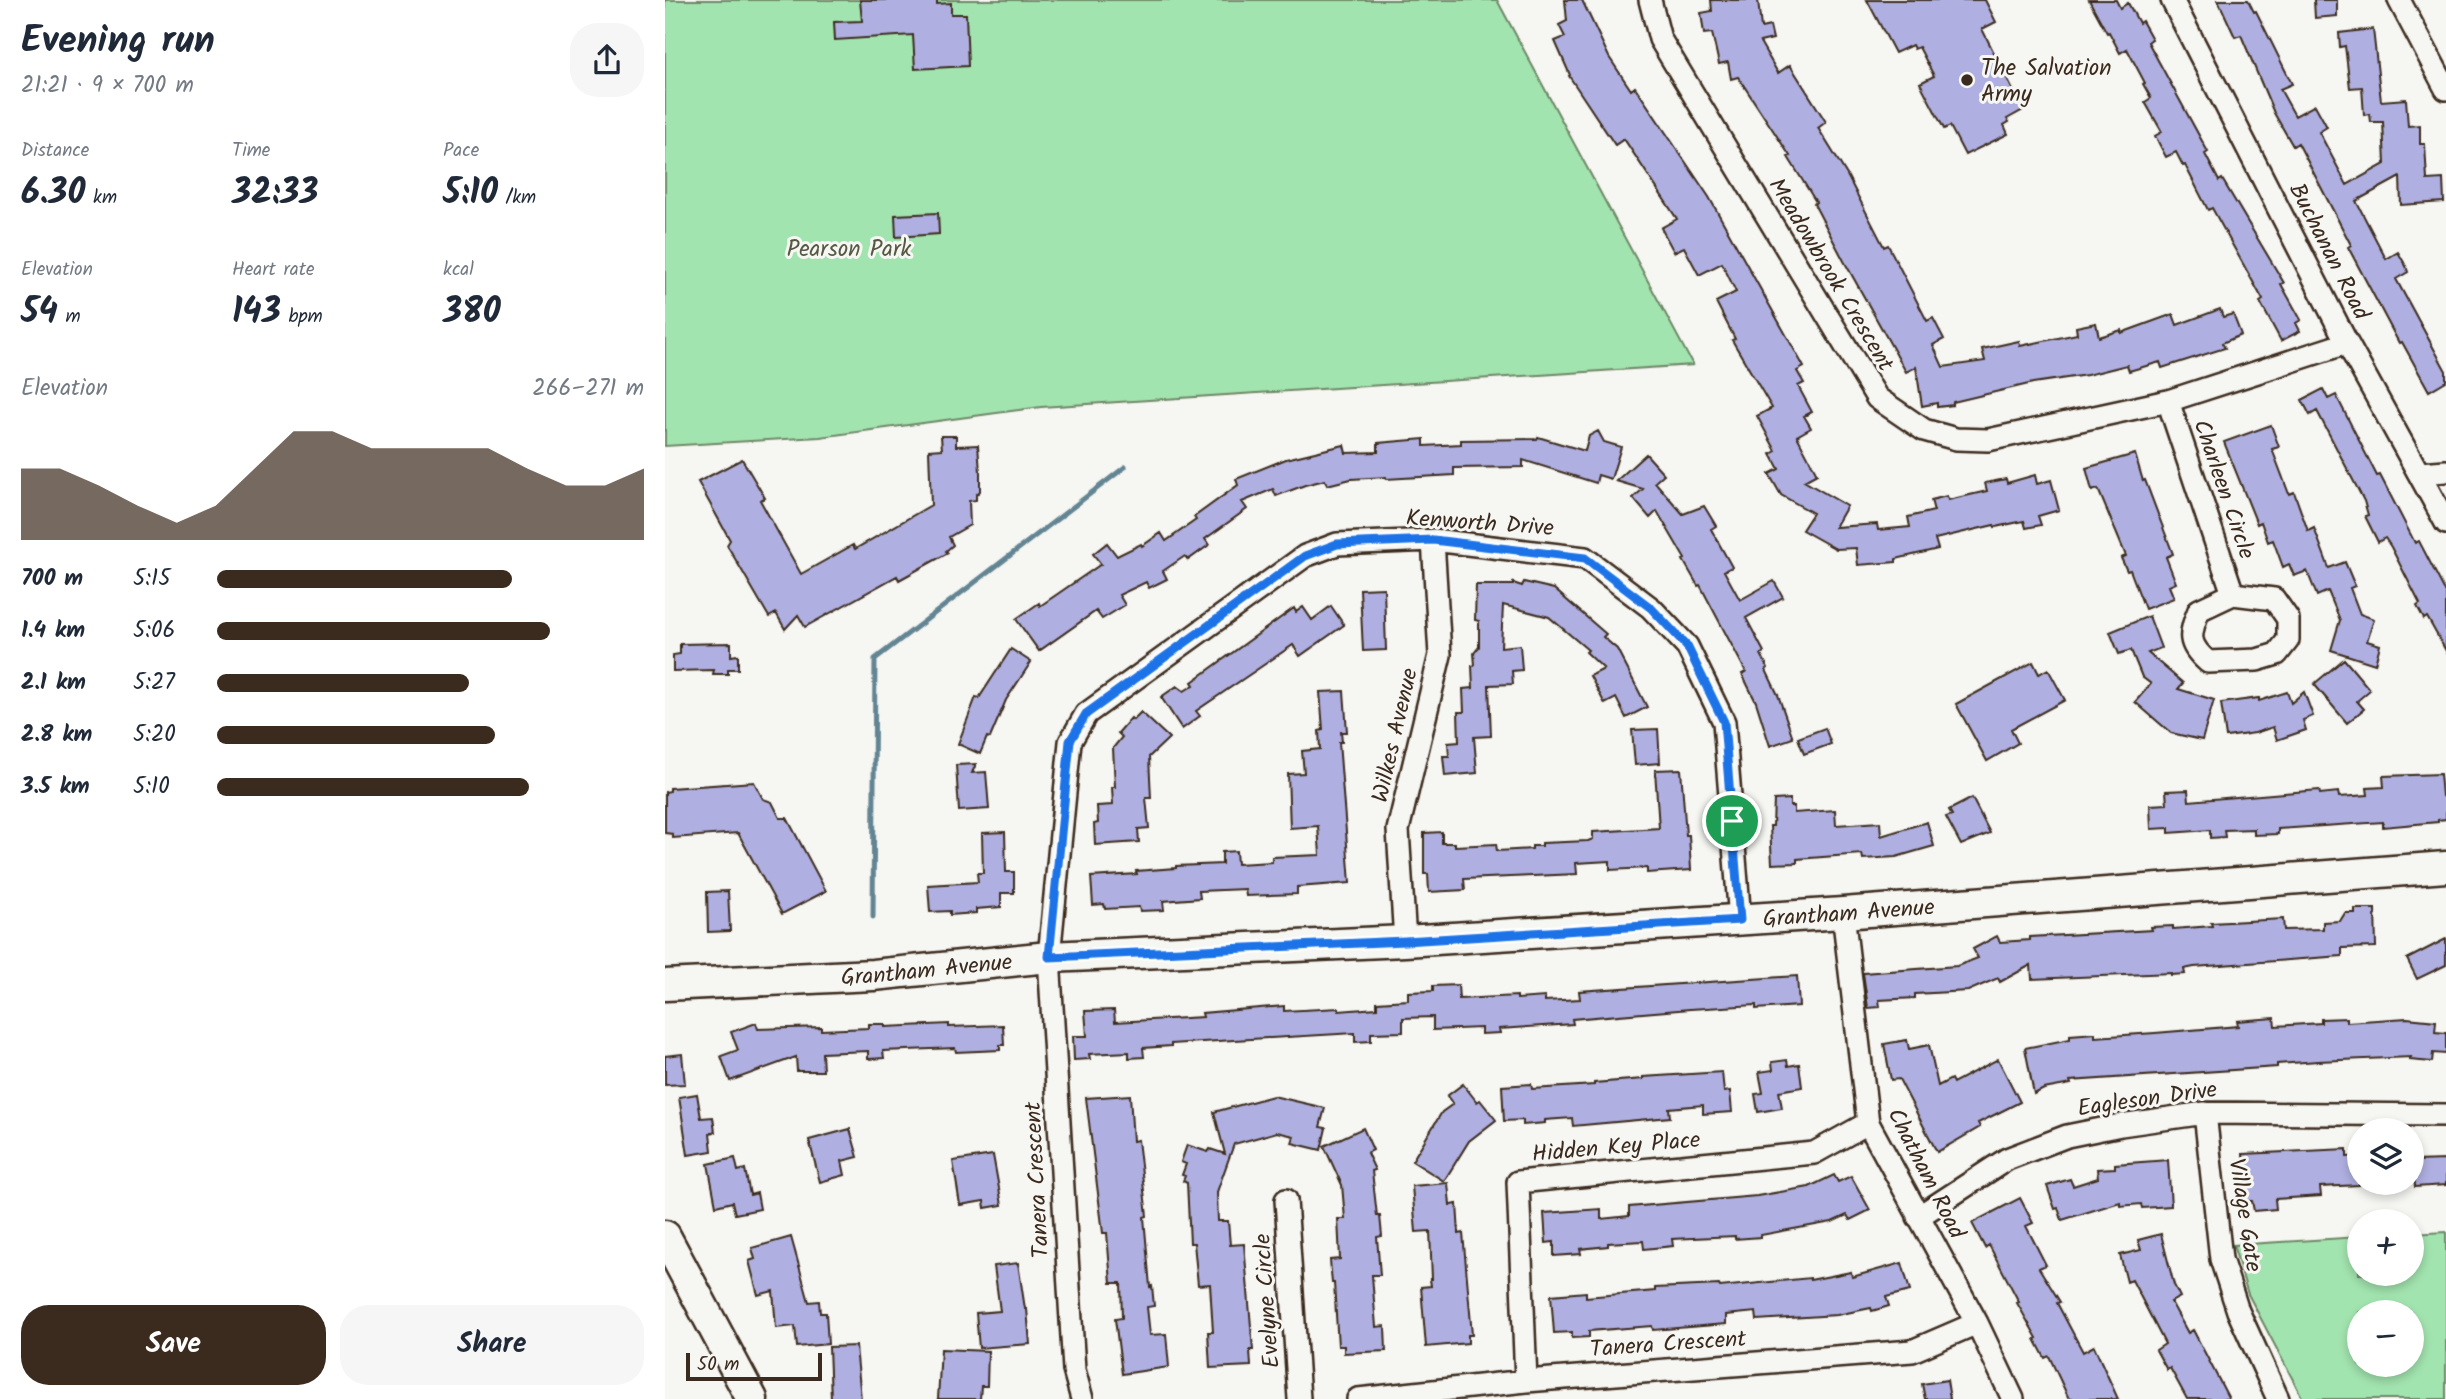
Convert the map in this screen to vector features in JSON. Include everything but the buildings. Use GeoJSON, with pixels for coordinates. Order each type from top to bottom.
{"type":"FeatureCollection","features":[{"type":"Feature","properties":{"kind":"street","name":"Meadowbrook Crescent"},"geometry":{"type":"LineString","coordinates":[[1650,0],[1660,39],[1877,398],[1924,430],[1956,439],[1988,440],[2168,401],[2347,343]]}},
{"type":"Feature","properties":{"kind":"street","name":"Buchanan Road"},"geometry":{"type":"LineString","coordinates":[[2172,0],[2347,343],[2446,523]]}},
{"type":"Feature","properties":{"kind":"street"},"geometry":{"type":"LineString","coordinates":[[2399,0],[2446,89]]}},
{"type":"Feature","properties":{"kind":"street","name":"Charleen Circle"},"geometry":{"type":"LineString","coordinates":[[2168,401],[2233,594]]}},
{"type":"Feature","properties":{"kind":"street"},"geometry":{"type":"LineString","coordinates":[[2420,472],[2446,471]]}},
{"type":"Feature","properties":{"kind":"street","name":"Kenworth Drive"},"geometry":{"type":"LineString","coordinates":[[1049,957],[1070,741],[1086,714],[1305,556],[1337,544],[1433,540],[1585,558],[1651,608],[1687,646],[1724,722],[1740,920]]}},
{"type":"Feature","properties":{"kind":"street","name":"Wilkes Avenue"},"geometry":{"type":"LineString","coordinates":[[1405,941],[1398,830],[1440,655],[1433,540]]}},
{"type":"Feature","properties":{"kind":"street","name":"Charleen Circle"},"geometry":{"type":"LineString","coordinates":[[2233,594],[2274,598],[2288,619],[2288,640],[2277,654],[2257,660],[2208,662],[2197,652],[2190,632],[2199,610],[2233,594]]}},
{"type":"Feature","properties":{"kind":"street","name":"Grantham Avenue"},"geometry":{"type":"LineString","coordinates":[[665,985],[873,975],[1049,957],[1405,941],[1740,920],[2446,867]]}},
{"type":"Feature","properties":{"kind":"street","name":"Chatham Road"},"geometry":{"type":"LineString","coordinates":[[1843,913],[1868,1123],[1977,1323],[2013,1399]]}},
{"type":"Feature","properties":{"kind":"street","name":"Tanera Crescent"},"geometry":{"type":"LineString","coordinates":[[1049,957],[1074,1370],[1082,1399]]}},
{"type":"Feature","properties":{"kind":"street","name":"Eagleson Drive"},"geometry":{"type":"LineString","coordinates":[[1918,1217],[2007,1159],[2067,1136],[2121,1125],[2205,1113],[2446,1115]]}},
{"type":"Feature","properties":{"kind":"street","name":"Village Gate"},"geometry":{"type":"LineString","coordinates":[[2205,1113],[2221,1259],[2238,1311],[2278,1399]]}},
{"type":"Feature","properties":{"kind":"street","name":"Hidden Key Place"},"geometry":{"type":"LineString","coordinates":[[1526,1381],[1518,1182],[1814,1153],[1868,1123]]}},
{"type":"Feature","properties":{"kind":"street","name":"Evelyne Circle"},"geometry":{"type":"LineString","coordinates":[[1286,1200],[1300,1399]]}},
{"type":"Feature","properties":{"kind":"street"},"geometry":{"type":"LineString","coordinates":[[665,1236],[752,1399]]}},
{"type":"Feature","properties":{"kind":"street","name":"Tanera Crescent"},"geometry":{"type":"LineString","coordinates":[[1358,1399],[1526,1381],[1912,1351],[1977,1323]]}},
{"type":"Feature","properties":{"kind":"green space","name":"Pearson Park"},"geometry":{"type":"Polygon","coordinates":[[[665,0],[1497,0],[1693,365],[1041,407],[820,437],[665,446],[665,0]]]}},
{"type":"Feature","properties":{"kind":"green space"},"geometry":{"type":"Polygon","coordinates":[[[2446,1232],[2446,1399],[2303,1399],[2248,1294],[2233,1245],[2347,1238],[2347,1286],[2424,1286],[2424,1233],[2446,1232]]]}},
{"type":"Feature","properties":{"kind":"waterway"},"geometry":{"type":"LineString","coordinates":[[873,917],[875,659],[1125,467]]}},
{"type":"Feature","properties":{"kind":"place","name":"The Salvation Army"},"geometry":{"type":"Point","coordinates":[1967,80]}},
{"type":"Feature","properties":{"kind":"route"},"geometry":{"type":"LineString","coordinates":[[1433,540],[1585,558],[1651,608],[1687,646],[1724,722],[1732,821],[1740,920],[1405,941],[1049,957],[1070,741],[1086,714],[1305,556],[1337,544],[1433,540]]}}]}
